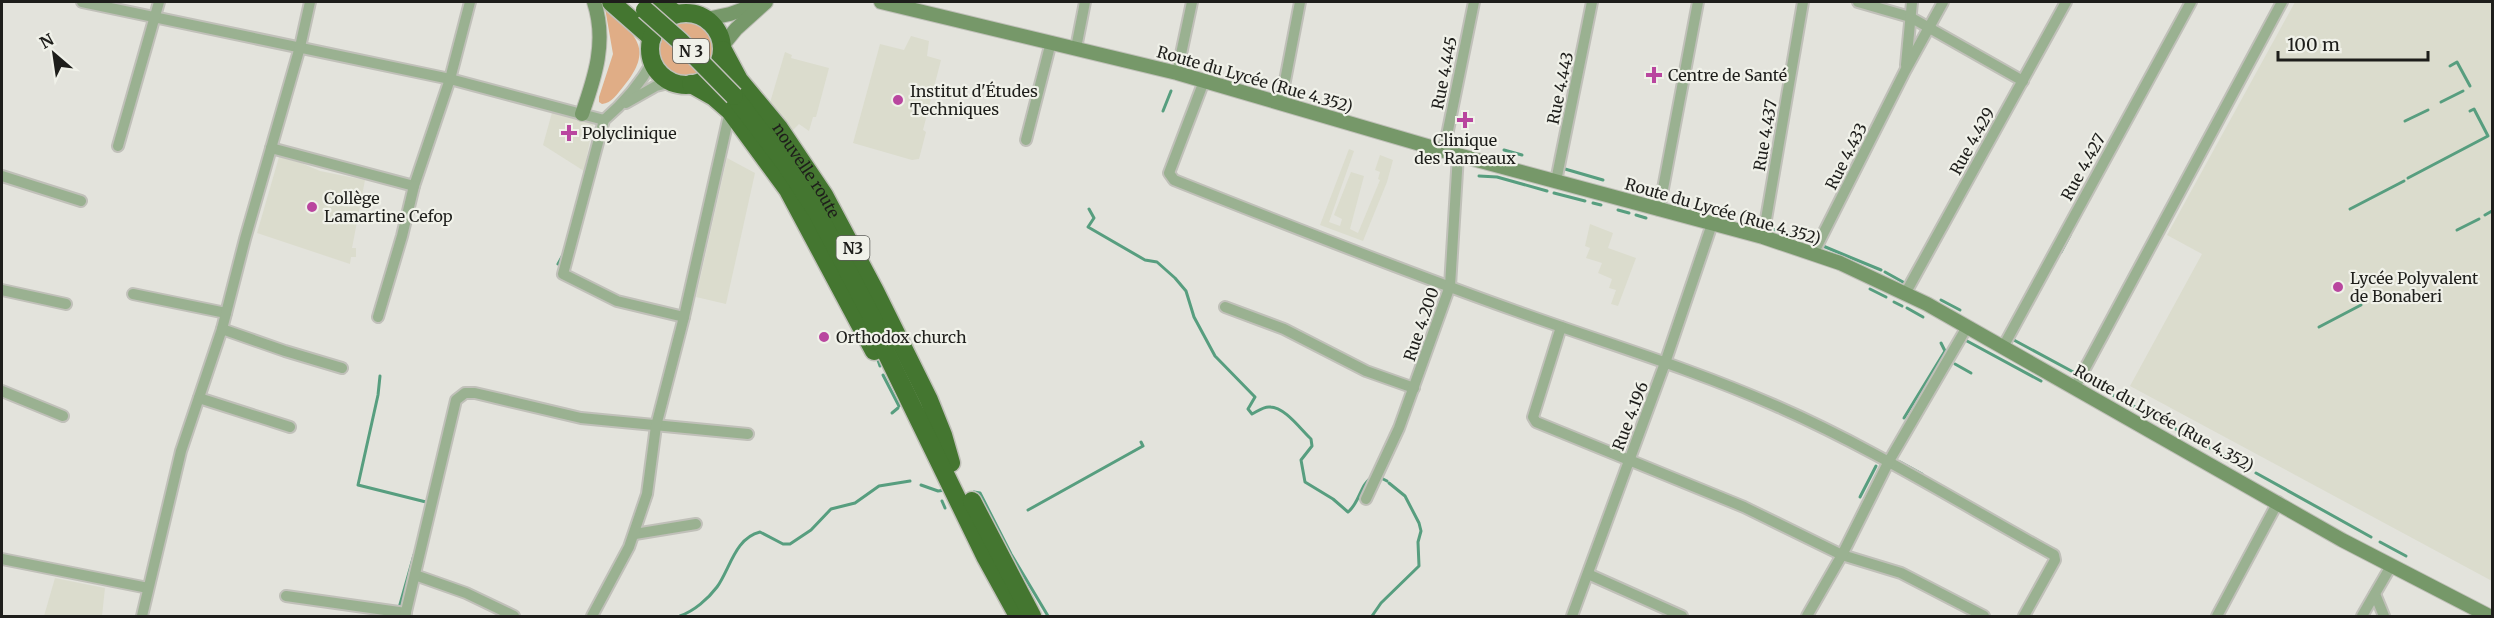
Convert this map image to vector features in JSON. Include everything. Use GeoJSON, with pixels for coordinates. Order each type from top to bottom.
{"type":"FeatureCollection","features":[{"type":"Feature","properties":{"kind":"highway"},"geometry":{"type":"LineString","coordinates":[[611,2],[652,38]]}},
{"type":"Feature","properties":{"kind":"highway"},"geometry":{"type":"LineString","coordinates":[[646,4],[676,14],[698,14],[715,26],[723,48],[720,63],[703,81],[682,83],[664,77],[652,62],[650,50],[657,27],[676,14]]}},
{"type":"Feature","properties":{"kind":"highway","name":"N 3"},"geometry":{"type":"LineString","coordinates":[[646,4],[732,103]]}},
{"type":"Feature","properties":{"kind":"highway","name":"nouvelle route"},"geometry":{"type":"LineString","coordinates":[[723,48],[739,80],[779,128],[829,204],[929,400],[943,435],[947,465]]}},
{"type":"Feature","properties":{"kind":"highway","name":"nouvelle route"},"geometry":{"type":"LineString","coordinates":[[682,83],[732,103],[787,166],[817,212],[874,321],[884,332],[947,465],[986,558],[1018,616]]}},
{"type":"Feature","properties":{"kind":"highway","name":"nouvelle route"},"geometry":{"type":"LineString","coordinates":[[732,103],[788,190],[908,418],[924,444],[947,465],[1032,616]]}},
{"type":"Feature","properties":{"kind":"main road"},"geometry":{"type":"LineString","coordinates":[[582,114],[600,52],[598,16],[594,2]]}},
{"type":"Feature","properties":{"kind":"main road"},"geometry":{"type":"LineString","coordinates":[[707,19],[764,2]]}},
{"type":"Feature","properties":{"kind":"main road"},"geometry":{"type":"LineString","coordinates":[[723,48],[736,28],[764,2]]}},
{"type":"Feature","properties":{"kind":"main road","name":"Route du Lycée (Rue 4.352)"},"geometry":{"type":"LineString","coordinates":[[881,2],[927,7],[1051,42],[1177,73],[1451,153],[1763,237],[1869,275],[2075,387],[2391,566],[2489,616]]}},
{"type":"Feature","properties":{"kind":"street"},"geometry":{"type":"LineString","coordinates":[[82,2],[450,79],[604,120]]}},
{"type":"Feature","properties":{"kind":"street"},"geometry":{"type":"LineString","coordinates":[[118,146],[159,2]]}},
{"type":"Feature","properties":{"kind":"street"},"geometry":{"type":"LineString","coordinates":[[142,616],[181,451],[222,329],[300,47],[310,2]]}},
{"type":"Feature","properties":{"kind":"street"},"geometry":{"type":"LineString","coordinates":[[378,317],[414,186],[450,79],[470,2]]}},
{"type":"Feature","properties":{"kind":"street"},"geometry":{"type":"LineString","coordinates":[[1076,48],[1085,2]]}},
{"type":"Feature","properties":{"kind":"street"},"geometry":{"type":"LineString","coordinates":[[1177,73],[1192,2]]}},
{"type":"Feature","properties":{"kind":"street"},"geometry":{"type":"LineString","coordinates":[[1281,102],[1300,2]]}},
{"type":"Feature","properties":{"kind":"street","name":"Rue 4.445"},"geometry":{"type":"LineString","coordinates":[[1451,153],[1474,2]]}},
{"type":"Feature","properties":{"kind":"street","name":"Rue 4.443"},"geometry":{"type":"LineString","coordinates":[[1556,181],[1592,2]]}},
{"type":"Feature","properties":{"kind":"street"},"geometry":{"type":"LineString","coordinates":[[1659,210],[1698,2]]}},
{"type":"Feature","properties":{"kind":"street","name":"Rue 4.437"},"geometry":{"type":"LineString","coordinates":[[1763,237],[1803,2]]}},
{"type":"Feature","properties":{"kind":"street"},"geometry":{"type":"LineString","coordinates":[[1858,2],[1910,16],[2023,81]]}},
{"type":"Feature","properties":{"kind":"street"},"geometry":{"type":"LineString","coordinates":[[1905,71],[1912,2]]}},
{"type":"Feature","properties":{"kind":"street","name":"Rue 4.433"},"geometry":{"type":"LineString","coordinates":[[1813,254],[1905,71],[1943,2]]}},
{"type":"Feature","properties":{"kind":"street","name":"Rue 4.429"},"geometry":{"type":"LineString","coordinates":[[1905,294],[2066,2]]}},
{"type":"Feature","properties":{"kind":"street","name":"Rue 4.427"},"geometry":{"type":"LineString","coordinates":[[2003,347],[2191,2]]}},
{"type":"Feature","properties":{"kind":"street"},"geometry":{"type":"LineString","coordinates":[[2075,387],[2282,2]]}},
{"type":"Feature","properties":{"kind":"street"},"geometry":{"type":"LineString","coordinates":[[1026,140],[1051,42]]}},
{"type":"Feature","properties":{"kind":"street"},"geometry":{"type":"LineString","coordinates":[[652,62],[644,76],[618,108],[604,120],[563,274],[617,301],[684,316]]}},
{"type":"Feature","properties":{"kind":"street"},"geometry":{"type":"LineString","coordinates":[[1204,81],[1169,173],[1171,178],[1312,235],[1737,389],[1790,411],[1889,462],[2054,555],[2055,560],[2024,616]]}},
{"type":"Feature","properties":{"kind":"street"},"geometry":{"type":"LineString","coordinates":[[618,108],[656,86],[682,83]]}},
{"type":"Feature","properties":{"kind":"street"},"geometry":{"type":"LineString","coordinates":[[592,616],[634,534],[647,494],[656,426],[684,316],[732,103]]}},
{"type":"Feature","properties":{"kind":"street"},"geometry":{"type":"LineString","coordinates":[[271,148],[414,186]]}},
{"type":"Feature","properties":{"kind":"street","name":"Rue 4.200"},"geometry":{"type":"LineString","coordinates":[[1366,498],[1399,428],[1450,286],[1451,153]]}},
{"type":"Feature","properties":{"kind":"street"},"geometry":{"type":"LineString","coordinates":[[2,176],[81,201]]}},
{"type":"Feature","properties":{"kind":"street","name":"Rue 4.196"},"geometry":{"type":"LineString","coordinates":[[1572,616],[1665,363],[1712,224]]}},
{"type":"Feature","properties":{"kind":"street"},"geometry":{"type":"LineString","coordinates":[[2,290],[66,304]]}},
{"type":"Feature","properties":{"kind":"street"},"geometry":{"type":"LineString","coordinates":[[133,294],[226,312]]}},
{"type":"Feature","properties":{"kind":"street"},"geometry":{"type":"LineString","coordinates":[[1225,307],[1284,329],[1366,371],[1414,388]]}},
{"type":"Feature","properties":{"kind":"street"},"geometry":{"type":"LineString","coordinates":[[1562,327],[1533,420],[1735,503],[1842,555],[1901,573],[1984,616]]}},
{"type":"Feature","properties":{"kind":"street"},"geometry":{"type":"LineString","coordinates":[[1807,616],[1842,555],[1889,462],[1967,327]]}},
{"type":"Feature","properties":{"kind":"street"},"geometry":{"type":"LineString","coordinates":[[222,329],[342,368]]}},
{"type":"Feature","properties":{"kind":"street"},"geometry":{"type":"LineString","coordinates":[[2,391],[63,416]]}},
{"type":"Feature","properties":{"kind":"street"},"geometry":{"type":"LineString","coordinates":[[286,596],[406,615],[456,400],[465,393],[483,394],[581,418],[748,434]]}},
{"type":"Feature","properties":{"kind":"street"},"geometry":{"type":"LineString","coordinates":[[199,398],[290,428]]}},
{"type":"Feature","properties":{"kind":"street"},"geometry":{"type":"LineString","coordinates":[[2217,616],[2278,502]]}},
{"type":"Feature","properties":{"kind":"street"},"geometry":{"type":"LineString","coordinates":[[634,534],[696,524]]}},
{"type":"Feature","properties":{"kind":"street"},"geometry":{"type":"LineString","coordinates":[[2,559],[148,588]]}},
{"type":"Feature","properties":{"kind":"street"},"geometry":{"type":"LineString","coordinates":[[2362,616],[2391,566]]}},
{"type":"Feature","properties":{"kind":"street"},"geometry":{"type":"LineString","coordinates":[[1588,574],[1682,616]]}},
{"type":"Feature","properties":{"kind":"street"},"geometry":{"type":"LineString","coordinates":[[415,575],[466,593],[514,616]]}},
{"type":"Feature","properties":{"kind":"street"},"geometry":{"type":"LineString","coordinates":[[2375,594],[2384,616]]}},
{"type":"Feature","properties":{"kind":"shaded area","name":"Lycée Polyvalent de Bonaberi"},"geometry":{"type":"Polygon","coordinates":[[[2295,2],[2492,2],[2492,581],[2130,386],[2202,254],[2167,235],[2295,2]]]}},
{"type":"Feature","properties":{"kind":"shaded area"},"geometry":{"type":"Polygon","coordinates":[[[605,8],[633,35],[640,52],[633,74],[614,98],[602,104],[599,102],[599,97],[613,54],[605,8]]]}},
{"type":"Feature","properties":{"kind":"shaded area"},"geometry":{"type":"Polygon","coordinates":[[[681,21],[693,21],[703,25],[711,33],[715,49],[711,65],[703,73],[693,77],[681,77],[671,73],[663,65],[659,55],[659,43],[663,33],[671,25],[681,21]]]}},
{"type":"Feature","properties":{"kind":"shaded area","name":"Institut d'Études Techniques"},"geometry":{"type":"Polygon","coordinates":[[[911,36],[929,41],[927,56],[941,60],[923,130],[926,132],[919,159],[912,160],[853,143],[880,44],[904,50],[911,36]]]}},
{"type":"Feature","properties":{"kind":"shaded area"},"geometry":{"type":"Polygon","coordinates":[[[785,52],[792,55],[791,58],[829,68],[816,117],[813,117],[809,131],[799,124],[791,132],[769,106],[785,52]]]}},
{"type":"Feature","properties":{"kind":"shaded area","name":"Polyclinique"},"geometry":{"type":"Polygon","coordinates":[[[553,109],[594,120],[584,171],[543,145],[553,109]]]}},
{"type":"Feature","properties":{"kind":"shaded area"},"geometry":{"type":"Polygon","coordinates":[[[1349,149],[1354,151],[1329,222],[1340,226],[1342,219],[1334,215],[1351,172],[1364,176],[1350,229],[1358,233],[1380,180],[1378,179],[1380,172],[1375,170],[1380,155],[1393,160],[1387,182],[1363,241],[1320,225],[1349,149]]]}},
{"type":"Feature","properties":{"kind":"shaded area","name":"Collège Lamartine Cefop"},"geometry":{"type":"Polygon","coordinates":[[[279,157],[320,171],[365,180],[352,248],[356,248],[356,257],[351,257],[350,264],[257,233],[279,157]]]}},
{"type":"Feature","properties":{"kind":"shaded area"},"geometry":{"type":"Polygon","coordinates":[[[727,158],[755,173],[726,304],[696,297],[727,158]]]}},
{"type":"Feature","properties":{"kind":"shaded area"},"geometry":{"type":"Polygon","coordinates":[[[1590,224],[1613,233],[1608,248],[1636,258],[1618,306],[1611,304],[1616,290],[1609,288],[1612,279],[1598,273],[1602,263],[1586,258],[1590,248],[1585,246],[1590,224]]]}},
{"type":"Feature","properties":{"kind":"shaded area"},"geometry":{"type":"Polygon","coordinates":[[[55,578],[105,588],[102,616],[44,616],[55,578]]]}},
{"type":"Feature","properties":{"kind":"waterway"},"geometry":{"type":"LineString","coordinates":[[2450,66],[2457,62],[2470,86]]}},
{"type":"Feature","properties":{"kind":"waterway"},"geometry":{"type":"LineString","coordinates":[[1163,111],[1171,91]]}},
{"type":"Feature","properties":{"kind":"waterway"},"geometry":{"type":"LineString","coordinates":[[2441,102],[2463,91]]}},
{"type":"Feature","properties":{"kind":"waterway"},"geometry":{"type":"LineString","coordinates":[[2408,178],[2488,136],[2474,109],[2470,111]]}},
{"type":"Feature","properties":{"kind":"waterway"},"geometry":{"type":"LineString","coordinates":[[2405,121],[2428,110]]}},
{"type":"Feature","properties":{"kind":"waterway"},"geometry":{"type":"LineString","coordinates":[[1461,137],[1486,145]]}},
{"type":"Feature","properties":{"kind":"waterway"},"geometry":{"type":"LineString","coordinates":[[1504,150],[1522,155]]}},
{"type":"Feature","properties":{"kind":"waterway"},"geometry":{"type":"LineString","coordinates":[[1565,169],[1603,180]]}},
{"type":"Feature","properties":{"kind":"waterway"},"geometry":{"type":"LineString","coordinates":[[1479,176],[1497,177],[1547,191]]}},
{"type":"Feature","properties":{"kind":"waterway"},"geometry":{"type":"LineString","coordinates":[[2350,209],[2404,181]]}},
{"type":"Feature","properties":{"kind":"waterway"},"geometry":{"type":"LineString","coordinates":[[1554,193],[1585,201]]}},
{"type":"Feature","properties":{"kind":"waterway"},"geometry":{"type":"LineString","coordinates":[[1593,203],[1601,205]]}},
{"type":"Feature","properties":{"kind":"waterway"},"geometry":{"type":"LineString","coordinates":[[1089,209],[1094,218],[1088,227],[1145,260],[1157,262],[1186,291],[1194,317],[1215,356],[1255,397],[1248,409],[1252,414],[1266,407],[1276,408],[1287,415],[1311,439],[1312,446],[1301,460],[1305,482],[1333,499],[1348,512],[1355,504],[1365,484],[1373,477]]}},
{"type":"Feature","properties":{"kind":"waterway"},"geometry":{"type":"LineString","coordinates":[[1618,210],[1629,213]]}},
{"type":"Feature","properties":{"kind":"waterway"},"geometry":{"type":"LineString","coordinates":[[2485,215],[2492,211]]}},
{"type":"Feature","properties":{"kind":"waterway"},"geometry":{"type":"LineString","coordinates":[[1636,215],[1646,218]]}},
{"type":"Feature","properties":{"kind":"waterway"},"geometry":{"type":"LineString","coordinates":[[2457,230],[2479,219]]}},
{"type":"Feature","properties":{"kind":"waterway"},"geometry":{"type":"LineString","coordinates":[[1767,227],[1814,243]]}},
{"type":"Feature","properties":{"kind":"waterway"},"geometry":{"type":"LineString","coordinates":[[2061,252],[2070,235]]}},
{"type":"Feature","properties":{"kind":"waterway"},"geometry":{"type":"LineString","coordinates":[[1823,246],[1881,270]]}},
{"type":"Feature","properties":{"kind":"waterway"},"geometry":{"type":"LineString","coordinates":[[558,264],[564,253]]}},
{"type":"Feature","properties":{"kind":"waterway"},"geometry":{"type":"LineString","coordinates":[[1885,272],[1903,282]]}},
{"type":"Feature","properties":{"kind":"waterway"},"geometry":{"type":"LineString","coordinates":[[1870,289],[1886,297]]}},
{"type":"Feature","properties":{"kind":"waterway"},"geometry":{"type":"LineString","coordinates":[[1941,300],[1960,310]]}},
{"type":"Feature","properties":{"kind":"waterway"},"geometry":{"type":"LineString","coordinates":[[1894,302],[1902,306]]}},
{"type":"Feature","properties":{"kind":"waterway"},"geometry":{"type":"LineString","coordinates":[[2319,327],[2361,305]]}},
{"type":"Feature","properties":{"kind":"waterway"},"geometry":{"type":"LineString","coordinates":[[1907,308],[1923,317]]}},
{"type":"Feature","properties":{"kind":"waterway"},"geometry":{"type":"LineString","coordinates":[[2012,339],[2077,374]]}},
{"type":"Feature","properties":{"kind":"waterway"},"geometry":{"type":"LineString","coordinates":[[1967,341],[2041,381]]}},
{"type":"Feature","properties":{"kind":"waterway"},"geometry":{"type":"LineString","coordinates":[[1904,418],[1945,351],[1941,343]]}},
{"type":"Feature","properties":{"kind":"waterway"},"geometry":{"type":"LineString","coordinates":[[877,357],[880,366]]}},
{"type":"Feature","properties":{"kind":"waterway"},"geometry":{"type":"LineString","coordinates":[[1955,364],[1971,373]]}},
{"type":"Feature","properties":{"kind":"waterway"},"geometry":{"type":"LineString","coordinates":[[883,375],[899,406]]}},
{"type":"Feature","properties":{"kind":"waterway"},"geometry":{"type":"LineString","coordinates":[[380,376],[358,485],[426,502]]}},
{"type":"Feature","properties":{"kind":"waterway"},"geometry":{"type":"LineString","coordinates":[[2086,379],[2109,392]]}},
{"type":"Feature","properties":{"kind":"waterway"},"geometry":{"type":"LineString","coordinates":[[2109,393],[2194,439]]}},
{"type":"Feature","properties":{"kind":"waterway"},"geometry":{"type":"LineString","coordinates":[[892,413],[898,408]]}},
{"type":"Feature","properties":{"kind":"waterway"},"geometry":{"type":"LineString","coordinates":[[1028,510],[1143,446],[1141,442]]}},
{"type":"Feature","properties":{"kind":"waterway"},"geometry":{"type":"LineString","coordinates":[[2201,443],[2247,469]]}},
{"type":"Feature","properties":{"kind":"waterway"},"geometry":{"type":"LineString","coordinates":[[1900,462],[1922,474]]}},
{"type":"Feature","properties":{"kind":"waterway"},"geometry":{"type":"LineString","coordinates":[[1860,497],[1876,466]]}},
{"type":"Feature","properties":{"kind":"waterway"},"geometry":{"type":"LineString","coordinates":[[2256,473],[2371,537]]}},
{"type":"Feature","properties":{"kind":"waterway"},"geometry":{"type":"LineString","coordinates":[[1379,477],[1387,481]]}},
{"type":"Feature","properties":{"kind":"waterway"},"geometry":{"type":"LineString","coordinates":[[680,616],[705,600],[722,580],[739,547],[752,535],[760,532],[783,544],[790,544],[811,530],[831,509],[855,503],[879,486],[910,481]]}},
{"type":"Feature","properties":{"kind":"waterway"},"geometry":{"type":"LineString","coordinates":[[1372,616],[1381,603],[1419,566],[1418,542],[1421,531],[1419,523],[1405,496],[1389,483]]}},
{"type":"Feature","properties":{"kind":"waterway"},"geometry":{"type":"LineString","coordinates":[[921,485],[938,491],[946,490]]}},
{"type":"Feature","properties":{"kind":"waterway"},"geometry":{"type":"LineString","coordinates":[[974,492],[980,493],[1011,554],[1048,616]]}},
{"type":"Feature","properties":{"kind":"waterway"},"geometry":{"type":"LineString","coordinates":[[942,501],[945,508]]}},
{"type":"Feature","properties":{"kind":"waterway"},"geometry":{"type":"LineString","coordinates":[[2380,542],[2406,556]]}},
{"type":"Feature","properties":{"kind":"waterway"},"geometry":{"type":"LineString","coordinates":[[399,608],[414,555]]}},
{"type":"Feature","properties":{"kind":"place","name":"Centre de Santé"},"geometry":{"type":"Point","coordinates":[1654,75]}},
{"type":"Feature","properties":{"kind":"place","name":"Institut d'Études Techniques"},"geometry":{"type":"Point","coordinates":[898,100]}},
{"type":"Feature","properties":{"kind":"place","name":"Clinique des Rameaux"},"geometry":{"type":"Point","coordinates":[1465,120]}},
{"type":"Feature","properties":{"kind":"place","name":"Polyclinique"},"geometry":{"type":"Point","coordinates":[569,133]}},
{"type":"Feature","properties":{"kind":"place","name":"Collège Lamartine Cefop"},"geometry":{"type":"Point","coordinates":[312,207]}},
{"type":"Feature","properties":{"kind":"place","name":"Lycée Polyvalent de Bonaberi"},"geometry":{"type":"Point","coordinates":[2338,287]}},
{"type":"Feature","properties":{"kind":"place","name":"Orthodox church"},"geometry":{"type":"Point","coordinates":[824,337]}}]}
